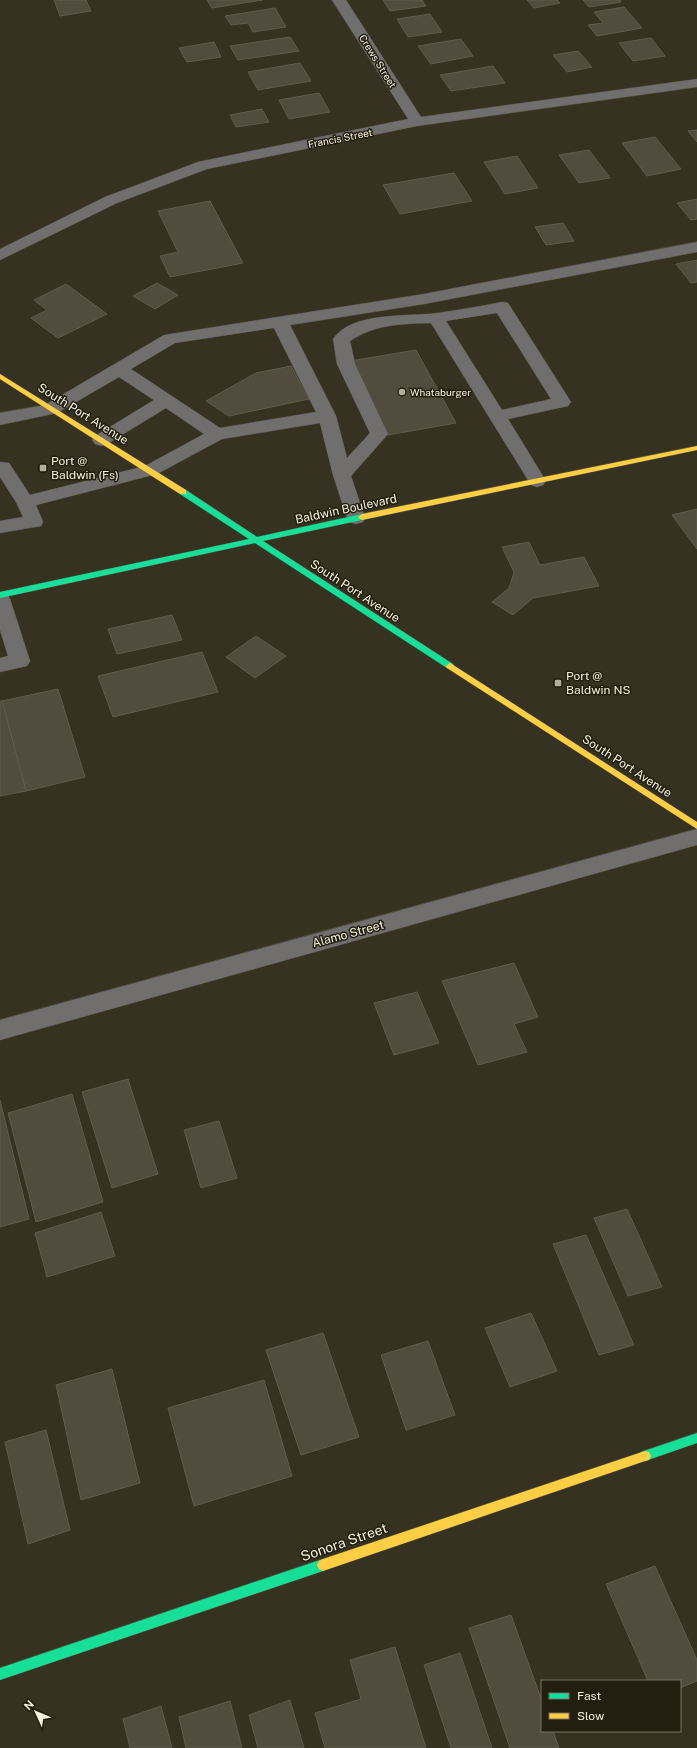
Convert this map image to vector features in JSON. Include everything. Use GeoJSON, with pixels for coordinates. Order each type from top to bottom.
{"type":"FeatureCollection","features":[{"type":"Feature","properties":{"kind":"main road","name":"South Port Avenue"},"geometry":{"type":"LineString","coordinates":[[0,376],[151,470],[256,541],[697,826]]}},
{"type":"Feature","properties":{"kind":"main road","name":"Baldwin Boulevard"},"geometry":{"type":"LineString","coordinates":[[0,595],[256,541],[356,518],[697,448]]}},
{"type":"Feature","properties":{"kind":"main road","name":"Sonora Street"},"geometry":{"type":"LineString","coordinates":[[0,1674],[697,1438]]}},
{"type":"Feature","properties":{"kind":"street","name":"Crews Street"},"geometry":{"type":"LineString","coordinates":[[339,0],[417,122]]}},
{"type":"Feature","properties":{"kind":"street","name":"Francis Street"},"geometry":{"type":"LineString","coordinates":[[0,255],[111,200],[203,165],[417,122],[697,83]]}},
{"type":"Feature","properties":{"kind":"street"},"geometry":{"type":"LineString","coordinates":[[0,419],[51,409],[170,339],[424,299],[697,247]]}},
{"type":"Feature","properties":{"kind":"street"},"geometry":{"type":"LineString","coordinates":[[424,299],[537,481]]}},
{"type":"Feature","properties":{"kind":"street"},"geometry":{"type":"LineString","coordinates":[[342,475],[379,434],[346,364],[341,339],[354,329],[372,323],[436,318],[502,307],[562,402],[497,416]]}},
{"type":"Feature","properties":{"kind":"street"},"geometry":{"type":"LineString","coordinates":[[280,322],[327,416],[342,475],[356,518]]}},
{"type":"Feature","properties":{"kind":"street"},"geometry":{"type":"LineString","coordinates":[[119,369],[217,434]]}},
{"type":"Feature","properties":{"kind":"street"},"geometry":{"type":"LineString","coordinates":[[101,440],[166,400]]}},
{"type":"Feature","properties":{"kind":"street"},"geometry":{"type":"LineString","coordinates":[[25,502],[151,470],[217,434],[327,416]]}},
{"type":"Feature","properties":{"kind":"street"},"geometry":{"type":"LineString","coordinates":[[0,527],[34,522],[25,502],[2,468]]}},
{"type":"Feature","properties":{"kind":"street"},"geometry":{"type":"LineString","coordinates":[[0,599],[20,661],[0,665]]}},
{"type":"Feature","properties":{"kind":"street","name":"Alamo Street"},"geometry":{"type":"LineString","coordinates":[[0,1030],[697,837]]}},
{"type":"Feature","properties":{"kind":"building"},"geometry":{"type":"Polygon","coordinates":[[[54,0],[86,0],[91,11],[60,16],[54,0]]]}},
{"type":"Feature","properties":{"kind":"building"},"geometry":{"type":"Polygon","coordinates":[[[207,0],[263,0],[212,8],[207,0]]]}},
{"type":"Feature","properties":{"kind":"building"},"geometry":{"type":"Polygon","coordinates":[[[383,0],[422,0],[426,6],[390,11],[383,0]]]}},
{"type":"Feature","properties":{"kind":"building"},"geometry":{"type":"Polygon","coordinates":[[[527,0],[557,0],[560,3],[534,8],[527,0]]]}},
{"type":"Feature","properties":{"kind":"building"},"geometry":{"type":"Polygon","coordinates":[[[583,0],[620,0],[621,2],[589,7],[583,0]]]}},
{"type":"Feature","properties":{"kind":"building"},"geometry":{"type":"Polygon","coordinates":[[[624,7],[642,28],[597,36],[588,25],[603,23],[594,12],[624,7]]]}},
{"type":"Feature","properties":{"kind":"building"},"geometry":{"type":"Polygon","coordinates":[[[275,8],[286,27],[253,32],[248,23],[231,25],[225,16],[275,8]]]}},
{"type":"Feature","properties":{"kind":"building"},"geometry":{"type":"Polygon","coordinates":[[[430,14],[442,32],[408,37],[397,19],[430,14]]]}},
{"type":"Feature","properties":{"kind":"building"},"geometry":{"type":"Polygon","coordinates":[[[290,37],[299,51],[238,60],[230,46],[290,37]]]}},
{"type":"Feature","properties":{"kind":"building"},"geometry":{"type":"Polygon","coordinates":[[[651,38],[665,56],[633,61],[619,43],[651,38]]]}},
{"type":"Feature","properties":{"kind":"building"},"geometry":{"type":"Polygon","coordinates":[[[461,39],[473,56],[431,64],[418,46],[461,39]]]}},
{"type":"Feature","properties":{"kind":"building"},"geometry":{"type":"Polygon","coordinates":[[[214,42],[221,57],[187,62],[179,48],[214,42]]]}},
{"type":"Feature","properties":{"kind":"building"},"geometry":{"type":"Polygon","coordinates":[[[578,51],[592,67],[567,72],[553,55],[578,51]]]}},
{"type":"Feature","properties":{"kind":"building"},"geometry":{"type":"Polygon","coordinates":[[[300,63],[311,81],[258,90],[248,72],[300,63]]]}},
{"type":"Feature","properties":{"kind":"building"},"geometry":{"type":"Polygon","coordinates":[[[493,66],[505,83],[451,91],[440,75],[493,66]]]}},
{"type":"Feature","properties":{"kind":"building"},"geometry":{"type":"Polygon","coordinates":[[[319,93],[330,112],[289,119],[279,100],[319,93]]]}},
{"type":"Feature","properties":{"kind":"building"},"geometry":{"type":"Polygon","coordinates":[[[262,109],[269,122],[236,127],[230,115],[262,109]]]}},
{"type":"Feature","properties":{"kind":"building"},"geometry":{"type":"Polygon","coordinates":[[[697,130],[697,142],[688,131],[697,130]]]}},
{"type":"Feature","properties":{"kind":"building"},"geometry":{"type":"Polygon","coordinates":[[[655,137],[681,169],[647,176],[622,143],[655,137]]]}},
{"type":"Feature","properties":{"kind":"building"},"geometry":{"type":"Polygon","coordinates":[[[589,150],[610,178],[579,183],[559,155],[589,150]]]}},
{"type":"Feature","properties":{"kind":"building"},"geometry":{"type":"Polygon","coordinates":[[[517,156],[538,188],[505,194],[484,162],[517,156]]]}},
{"type":"Feature","properties":{"kind":"building"},"geometry":{"type":"Polygon","coordinates":[[[454,173],[472,201],[400,214],[383,185],[454,173]]]}},
{"type":"Feature","properties":{"kind":"building"},"geometry":{"type":"Polygon","coordinates":[[[697,199],[697,219],[691,220],[677,203],[697,199]]]}},
{"type":"Feature","properties":{"kind":"building"},"geometry":{"type":"Polygon","coordinates":[[[210,201],[243,263],[170,277],[160,256],[178,252],[158,211],[210,201]]]}},
{"type":"Feature","properties":{"kind":"building"},"geometry":{"type":"Polygon","coordinates":[[[563,223],[574,241],[546,245],[535,227],[563,223]]]}},
{"type":"Feature","properties":{"kind":"building"},"geometry":{"type":"Polygon","coordinates":[[[697,260],[697,282],[691,283],[676,264],[697,260]]]}},
{"type":"Feature","properties":{"kind":"building"},"geometry":{"type":"Polygon","coordinates":[[[157,283],[178,295],[155,309],[133,296],[157,283]]]}},
{"type":"Feature","properties":{"kind":"building"},"geometry":{"type":"Polygon","coordinates":[[[66,284],[107,314],[58,338],[31,318],[47,310],[34,300],[66,284]]]}},
{"type":"Feature","properties":{"kind":"building","name":"Whataburger"},"geometry":{"type":"Polygon","coordinates":[[[416,350],[456,423],[388,435],[350,361],[416,350]]]}},
{"type":"Feature","properties":{"kind":"building"},"geometry":{"type":"Polygon","coordinates":[[[291,366],[309,399],[229,416],[206,401],[256,373],[291,366]]]}},
{"type":"Feature","properties":{"kind":"building"},"geometry":{"type":"Polygon","coordinates":[[[697,509],[697,549],[672,515],[697,509]]]}},
{"type":"Feature","properties":{"kind":"building"},"geometry":{"type":"Polygon","coordinates":[[[529,542],[540,565],[584,557],[599,586],[533,598],[513,615],[492,602],[509,588],[514,572],[502,547],[529,542]]]}},
{"type":"Feature","properties":{"kind":"building"},"geometry":{"type":"Polygon","coordinates":[[[172,615],[182,640],[117,654],[108,629],[172,615]]]}},
{"type":"Feature","properties":{"kind":"building"},"geometry":{"type":"Polygon","coordinates":[[[256,636],[286,656],[255,678],[226,657],[256,636]]]}},
{"type":"Feature","properties":{"kind":"building"},"geometry":{"type":"Polygon","coordinates":[[[202,652],[218,692],[113,717],[98,676],[202,652]]]}},
{"type":"Feature","properties":{"kind":"building"},"geometry":{"type":"Polygon","coordinates":[[[58,689],[85,777],[26,791],[2,701],[58,689]]]}},
{"type":"Feature","properties":{"kind":"building"},"geometry":{"type":"Polygon","coordinates":[[[0,701],[2,701],[26,791],[0,796],[0,701]]]}},
{"type":"Feature","properties":{"kind":"building"},"geometry":{"type":"Polygon","coordinates":[[[514,963],[538,1017],[514,1024],[527,1052],[478,1065],[442,981],[514,963]]]}},
{"type":"Feature","properties":{"kind":"building"},"geometry":{"type":"Polygon","coordinates":[[[417,992],[439,1043],[394,1055],[374,1003],[417,992]]]}},
{"type":"Feature","properties":{"kind":"building"},"geometry":{"type":"Polygon","coordinates":[[[128,1079],[158,1174],[112,1188],[82,1092],[128,1079]]]}},
{"type":"Feature","properties":{"kind":"building"},"geometry":{"type":"Polygon","coordinates":[[[72,1094],[103,1202],[36,1222],[8,1113],[72,1094]]]}},
{"type":"Feature","properties":{"kind":"building"},"geometry":{"type":"Polygon","coordinates":[[[0,1100],[29,1219],[0,1227],[0,1100]]]}},
{"type":"Feature","properties":{"kind":"building"},"geometry":{"type":"Polygon","coordinates":[[[219,1121],[237,1178],[201,1188],[184,1130],[219,1121]]]}},
{"type":"Feature","properties":{"kind":"building"},"geometry":{"type":"Polygon","coordinates":[[[627,1209],[662,1287],[628,1296],[594,1218],[627,1209]]]}},
{"type":"Feature","properties":{"kind":"building"},"geometry":{"type":"Polygon","coordinates":[[[101,1212],[115,1256],[47,1277],[35,1233],[101,1212]]]}},
{"type":"Feature","properties":{"kind":"building"},"geometry":{"type":"Polygon","coordinates":[[[586,1235],[634,1345],[599,1355],[553,1244],[586,1235]]]}},
{"type":"Feature","properties":{"kind":"building"},"geometry":{"type":"Polygon","coordinates":[[[531,1313],[557,1371],[510,1387],[485,1328],[531,1313]]]}},
{"type":"Feature","properties":{"kind":"building"},"geometry":{"type":"Polygon","coordinates":[[[323,1333],[359,1437],[301,1455],[266,1350],[323,1333]]]}},
{"type":"Feature","properties":{"kind":"building"},"geometry":{"type":"Polygon","coordinates":[[[428,1341],[455,1415],[406,1430],[381,1355],[428,1341]]]}},
{"type":"Feature","properties":{"kind":"building"},"geometry":{"type":"Polygon","coordinates":[[[112,1369],[140,1483],[81,1500],[56,1385],[112,1369]]]}},
{"type":"Feature","properties":{"kind":"building"},"geometry":{"type":"Polygon","coordinates":[[[264,1380],[292,1476],[194,1506],[168,1408],[264,1380]]]}},
{"type":"Feature","properties":{"kind":"building"},"geometry":{"type":"Polygon","coordinates":[[[46,1430],[70,1530],[28,1544],[5,1442],[46,1430]]]}},
{"type":"Feature","properties":{"kind":"building"},"geometry":{"type":"Polygon","coordinates":[[[655,1566],[697,1660],[697,1681],[681,1688],[681,1680],[648,1680],[606,1584],[655,1566]]]}},
{"type":"Feature","properties":{"kind":"building"},"geometry":{"type":"Polygon","coordinates":[[[511,1615],[541,1698],[541,1732],[553,1732],[559,1748],[510,1748],[469,1628],[511,1615]]]}},
{"type":"Feature","properties":{"kind":"building"},"geometry":{"type":"Polygon","coordinates":[[[395,1647],[426,1748],[325,1748],[315,1713],[361,1699],[350,1660],[395,1647]]]}},
{"type":"Feature","properties":{"kind":"building"},"geometry":{"type":"Polygon","coordinates":[[[460,1653],[492,1748],[451,1748],[424,1665],[460,1653]]]}},
{"type":"Feature","properties":{"kind":"building"},"geometry":{"type":"Polygon","coordinates":[[[290,1700],[304,1748],[258,1748],[249,1715],[290,1700]]]}},
{"type":"Feature","properties":{"kind":"building"},"geometry":{"type":"Polygon","coordinates":[[[230,1701],[242,1748],[186,1748],[179,1717],[230,1701]]]}},
{"type":"Feature","properties":{"kind":"building"},"geometry":{"type":"Polygon","coordinates":[[[161,1706],[172,1748],[130,1748],[123,1719],[161,1706]]]}},
{"type":"Feature","properties":{"kind":"traffic: fast"},"geometry":{"type":"LineString","coordinates":[[183,492],[450,666]]}},
{"type":"Feature","properties":{"kind":"traffic: fast"},"geometry":{"type":"LineString","coordinates":[[0,595],[362,517]]}},
{"type":"Feature","properties":{"kind":"traffic: fast"},"geometry":{"type":"LineString","coordinates":[[645,1456],[697,1438]]}},
{"type":"Feature","properties":{"kind":"traffic: fast"},"geometry":{"type":"LineString","coordinates":[[0,1674],[323,1565]]}},
{"type":"Feature","properties":{"kind":"traffic: slow"},"geometry":{"type":"LineString","coordinates":[[0,376],[183,492]]}},
{"type":"Feature","properties":{"kind":"traffic: slow"},"geometry":{"type":"LineString","coordinates":[[362,517],[697,448]]}},
{"type":"Feature","properties":{"kind":"traffic: slow"},"geometry":{"type":"LineString","coordinates":[[450,666],[697,826]]}},
{"type":"Feature","properties":{"kind":"traffic: slow"},"geometry":{"type":"LineString","coordinates":[[323,1565],[645,1456]]}},
{"type":"Feature","properties":{"kind":"place","name":"Whataburger"},"geometry":{"type":"Point","coordinates":[402,392]}},
{"type":"Feature","properties":{"kind":"place","name":"Port @ Baldwin (Fs)"},"geometry":{"type":"Point","coordinates":[43,468]}},
{"type":"Feature","properties":{"kind":"place","name":"Port @ Baldwin NS"},"geometry":{"type":"Point","coordinates":[558,683]}}]}
